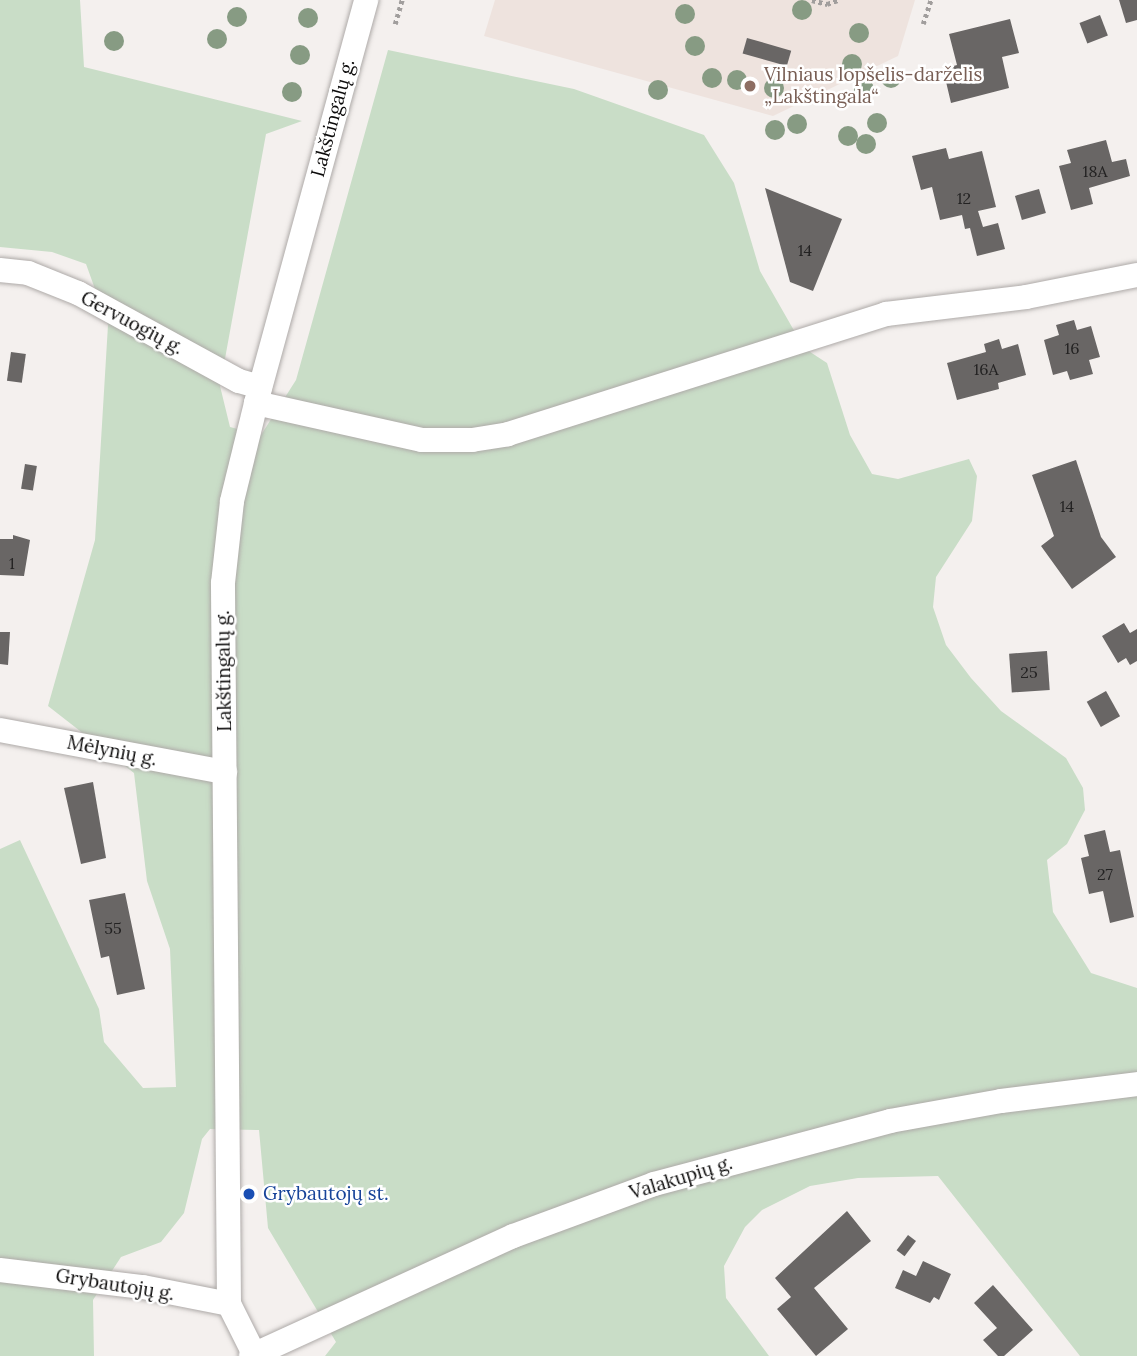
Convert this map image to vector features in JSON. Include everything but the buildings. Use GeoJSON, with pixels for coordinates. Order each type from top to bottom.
{"type":"FeatureCollection","features":[{"type":"Feature","properties":{"kind":"street","name":"Lakštingalų g."},"geometry":{"type":"LineString","coordinates":[[252,1355],[229,1304],[223,583],[232,502],[258,395],[366,0]]}},
{"type":"Feature","properties":{"kind":"street","name":"Gervuogių g."},"geometry":{"type":"LineString","coordinates":[[0,270],[28,273],[78,293],[239,380],[258,395],[422,440],[472,440],[508,434],[886,314],[1026,297],[1137,275]]}},
{"type":"Feature","properties":{"kind":"street","name":"Mėlynių g."},"geometry":{"type":"LineString","coordinates":[[0,730],[225,772]]}},
{"type":"Feature","properties":{"kind":"street","name":"Valakupių g."},"geometry":{"type":"LineString","coordinates":[[252,1355],[513,1236],[654,1184],[890,1121],[1001,1101],[1137,1084]]}},
{"type":"Feature","properties":{"kind":"street","name":"Grybautojų g."},"geometry":{"type":"LineString","coordinates":[[0,1270],[143,1287],[229,1304]]}},
{"type":"Feature","properties":{"kind":"path"},"geometry":{"type":"LineString","coordinates":[[395,24],[402,0]]}},
{"type":"Feature","properties":{"kind":"path"},"geometry":{"type":"LineString","coordinates":[[812,0],[827,4],[838,0]]}},
{"type":"Feature","properties":{"kind":"path"},"geometry":{"type":"LineString","coordinates":[[923,24],[931,0]]}},
{"type":"Feature","properties":{"kind":"shaded area","name":"Vilniaus lopšelis-darželis „Lakštingala“"},"geometry":{"type":"Polygon","coordinates":[[[495,0],[915,0],[898,56],[773,116],[484,36],[495,0]]]}},
{"type":"Feature","properties":{"kind":"green space"},"geometry":{"type":"Polygon","coordinates":[[[0,0],[80,0],[84,67],[302,121],[266,134],[220,386],[230,427],[261,435],[296,380],[388,50],[574,89],[704,135],[734,183],[760,271],[804,348],[827,363],[850,435],[872,474],[898,479],[969,459],[977,476],[972,521],[936,577],[933,607],[946,645],[971,678],[1001,711],[1066,758],[1083,788],[1085,810],[1067,844],[1047,860],[1053,912],[1091,973],[1137,988],[1137,1356],[1080,1356],[938,1176],[858,1178],[810,1186],[762,1210],[745,1227],[724,1266],[726,1298],[769,1356],[325,1356],[336,1342],[268,1228],[259,1130],[210,1129],[202,1139],[184,1213],[161,1242],[121,1257],[93,1300],[94,1356],[0,1356],[0,849],[20,840],[99,1009],[104,1042],[143,1088],[176,1087],[170,949],[147,881],[134,773],[48,706],[95,540],[108,325],[86,264],[52,252],[0,247],[0,0]]]}},
{"type":"Feature","properties":{"kind":"place","name":"Vilniaus lopšelis-darželis „Lakštingala“"},"geometry":{"type":"Point","coordinates":[750,86]}},
{"type":"Feature","properties":{"kind":"place","name":"Grybautojų st."},"geometry":{"type":"Point","coordinates":[249,1194]}}]}
